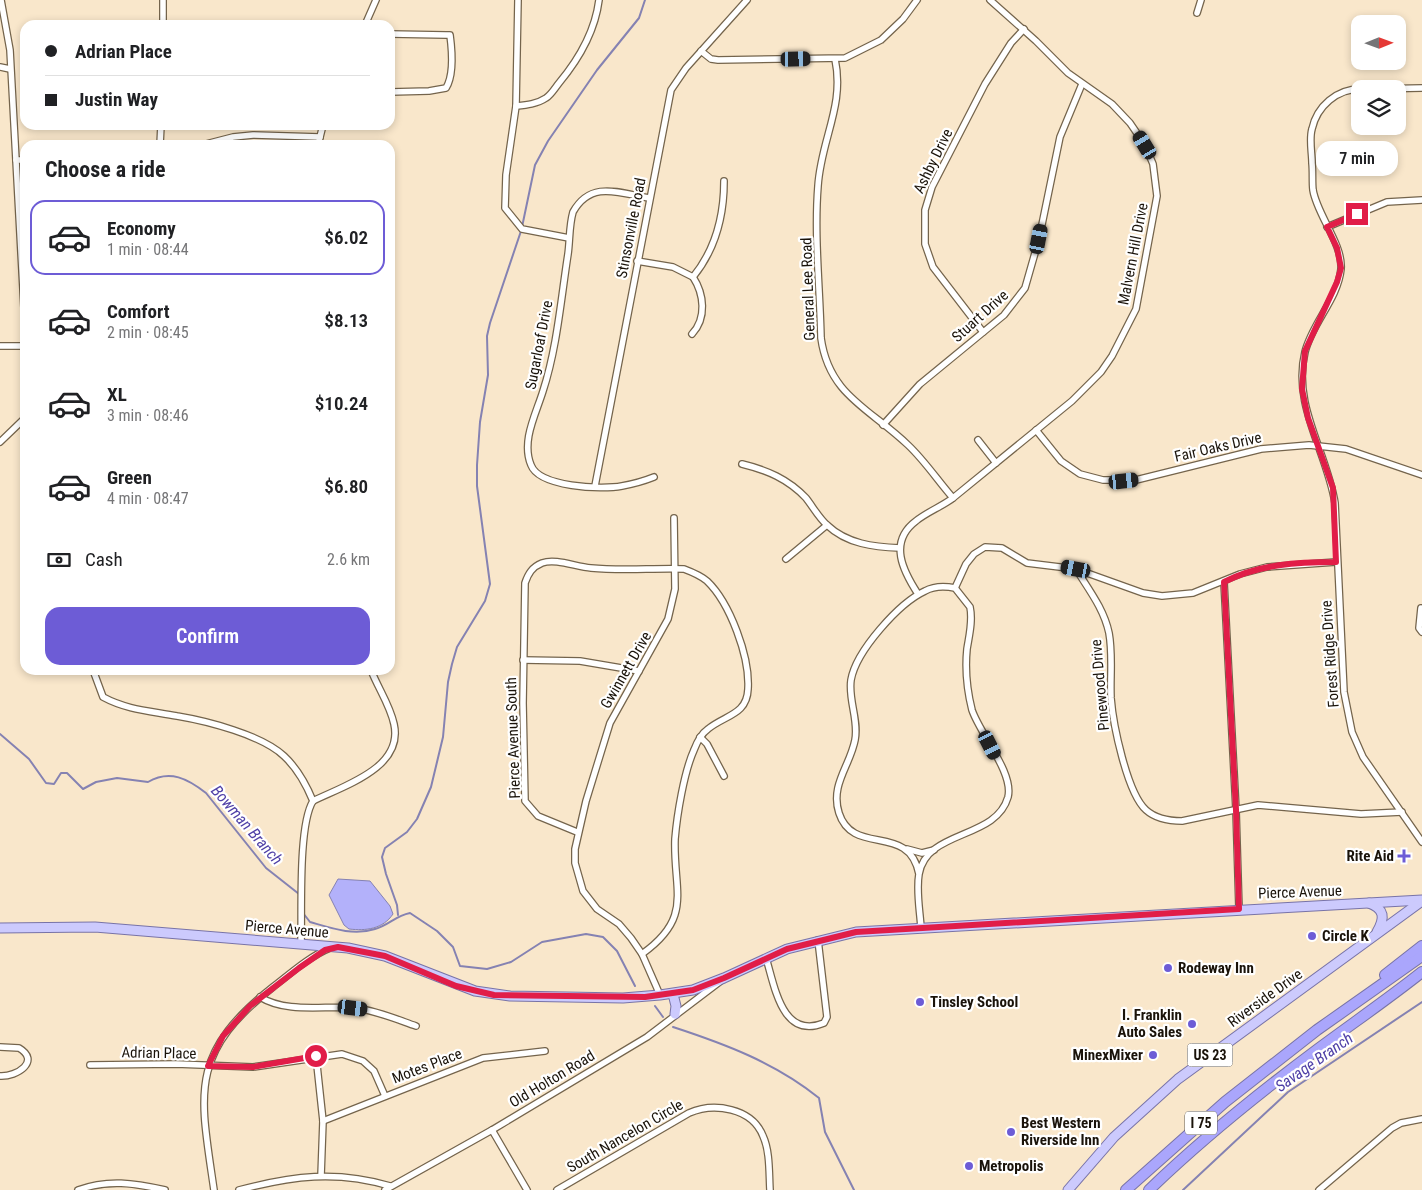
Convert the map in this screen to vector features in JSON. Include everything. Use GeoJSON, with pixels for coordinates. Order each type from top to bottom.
{"type":"FeatureCollection","features":[{"type":"Feature","properties":{"kind":"highway"},"geometry":{"type":"LineString","coordinates":[[1339,1014],[1422,946]]}},
{"type":"Feature","properties":{"kind":"highway","name":"I 75"},"geometry":{"type":"LineString","coordinates":[[1126,1190],[1225,1102],[1339,1014],[1422,956]]}},
{"type":"Feature","properties":{"kind":"highway","name":"I 75"},"geometry":{"type":"LineString","coordinates":[[1149,1190],[1207,1137],[1265,1089],[1389,999],[1422,972]]}},
{"type":"Feature","properties":{"kind":"highway"},"geometry":{"type":"LineString","coordinates":[[1389,999],[1422,981]]}},
{"type":"Feature","properties":{"kind":"main road","name":"Pierce Avenue"},"geometry":{"type":"LineString","coordinates":[[0,928],[96,927],[338,947],[385,956],[456,986],[494,995],[616,998],[673,994],[724,978],[766,958],[818,940],[856,932],[1239,909],[1422,901]]}},
{"type":"Feature","properties":{"kind":"main road","name":"Riverside Drive"},"geometry":{"type":"LineString","coordinates":[[1068,1190],[1114,1137],[1178,1079],[1422,901]]}},
{"type":"Feature","properties":{"kind":"main road"},"geometry":{"type":"LineString","coordinates":[[1369,903],[1379,908],[1383,915],[1382,922],[1374,936]]}},
{"type":"Feature","properties":{"kind":"main road"},"geometry":{"type":"LineString","coordinates":[[673,994],[675,1014]]}},
{"type":"Feature","properties":{"kind":"street"},"geometry":{"type":"LineString","coordinates":[[1,0],[8,36],[20,234]]}},
{"type":"Feature","properties":{"kind":"street"},"geometry":{"type":"LineString","coordinates":[[163,0],[163,20]]}},
{"type":"Feature","properties":{"kind":"street"},"geometry":{"type":"LineString","coordinates":[[367,20],[376,0]]}},
{"type":"Feature","properties":{"kind":"street"},"geometry":{"type":"LineString","coordinates":[[518,0],[516,106],[505,182],[505,208],[522,229],[570,238]]}},
{"type":"Feature","properties":{"kind":"street"},"geometry":{"type":"LineString","coordinates":[[516,106],[526,105],[547,98],[570,69],[588,40],[597,16],[599,0]]}},
{"type":"Feature","properties":{"kind":"street","name":"Stinsonville Road"},"geometry":{"type":"LineString","coordinates":[[595,486],[671,90],[675,82],[701,51],[747,0]]}},
{"type":"Feature","properties":{"kind":"street"},"geometry":{"type":"LineString","coordinates":[[701,51],[711,59],[718,60],[835,59],[852,55],[876,44],[903,19],[917,0]]}},
{"type":"Feature","properties":{"kind":"street","name":"Malvern Hill Drive"},"geometry":{"type":"LineString","coordinates":[[900,548],[905,534],[912,524],[953,498],[1088,386],[1117,348],[1136,309],[1155,215],[1157,185],[1145,145],[1130,123],[1112,104],[1082,84],[1024,29],[990,0]]}},
{"type":"Feature","properties":{"kind":"street"},"geometry":{"type":"LineString","coordinates":[[1197,13],[1201,0]]}},
{"type":"Feature","properties":{"kind":"street","name":"Ashby Drive"},"geometry":{"type":"LineString","coordinates":[[983,332],[933,267],[926,244],[925,210],[932,187],[986,84],[1011,43],[1024,29]]}},
{"type":"Feature","properties":{"kind":"street"},"geometry":{"type":"LineString","coordinates":[[395,34],[450,35],[450,82],[442,90],[395,92]]}},
{"type":"Feature","properties":{"kind":"street","name":"General Lee Road"},"geometry":{"type":"LineString","coordinates":[[835,59],[838,73],[838,97],[822,151],[818,187],[821,338],[825,359],[840,387],[856,404],[910,447],[953,498]]}},
{"type":"Feature","properties":{"kind":"street"},"geometry":{"type":"LineString","coordinates":[[0,67],[10,69]]}},
{"type":"Feature","properties":{"kind":"street","name":"Stuart Drive"},"geometry":{"type":"LineString","coordinates":[[883,424],[920,384],[1012,307],[1028,282],[1060,137],[1082,84]]}},
{"type":"Feature","properties":{"kind":"street"},"geometry":{"type":"LineString","coordinates":[[1406,88],[1422,88]]}},
{"type":"Feature","properties":{"kind":"street","name":"Forest Ridge Drive"},"geometry":{"type":"LineString","coordinates":[[1351,90],[1339,92],[1325,104],[1311,130],[1313,191],[1337,248],[1341,268],[1337,282],[1305,351],[1302,393],[1334,496],[1336,562],[1347,716],[1364,758],[1422,842]]}},
{"type":"Feature","properties":{"kind":"street"},"geometry":{"type":"LineString","coordinates":[[319,140],[322,130]]}},
{"type":"Feature","properties":{"kind":"street"},"geometry":{"type":"LineString","coordinates":[[221,140],[254,135],[320,137]]}},
{"type":"Feature","properties":{"kind":"street"},"geometry":{"type":"LineString","coordinates":[[693,277],[707,259],[713,246],[724,194],[724,181]]}},
{"type":"Feature","properties":{"kind":"street","name":"Sugarloaf Drive"},"geometry":{"type":"LineString","coordinates":[[649,198],[607,191],[586,196],[573,212],[551,356],[544,390],[531,427],[529,455],[530,464],[541,477],[561,484],[621,487],[654,477]]}},
{"type":"Feature","properties":{"kind":"street"},"geometry":{"type":"LineString","coordinates":[[1327,227],[1387,202],[1422,200]]}},
{"type":"Feature","properties":{"kind":"street"},"geometry":{"type":"LineString","coordinates":[[637,261],[673,267],[693,277],[703,298],[698,328],[692,334]]}},
{"type":"Feature","properties":{"kind":"street"},"geometry":{"type":"LineString","coordinates":[[0,346],[20,346]]}},
{"type":"Feature","properties":{"kind":"street"},"geometry":{"type":"LineString","coordinates":[[0,442],[20,423]]}},
{"type":"Feature","properties":{"kind":"street","name":"Fair Oaks Drive"},"geometry":{"type":"LineString","coordinates":[[1036,430],[1061,461],[1080,474],[1104,480],[1136,480],[1261,449],[1317,445],[1357,452],[1422,475]]}},
{"type":"Feature","properties":{"kind":"street"},"geometry":{"type":"LineString","coordinates":[[978,440],[996,463]]}},
{"type":"Feature","properties":{"kind":"street"},"geometry":{"type":"LineString","coordinates":[[742,464],[768,472],[787,482],[805,497],[827,525],[841,535],[860,543],[900,548],[903,570],[918,594]]}},
{"type":"Feature","properties":{"kind":"street","name":"Gwinnett Drive"},"geometry":{"type":"LineString","coordinates":[[577,832],[610,723],[668,619],[675,588],[674,518]]}},
{"type":"Feature","properties":{"kind":"street"},"geometry":{"type":"LineString","coordinates":[[786,559],[827,525]]}},
{"type":"Feature","properties":{"kind":"street"},"geometry":{"type":"LineString","coordinates":[[955,588],[966,564],[974,554],[985,547],[1002,548],[1027,563],[1076,569],[1144,593],[1162,596],[1193,594],[1240,574],[1267,567],[1336,562]]}},
{"type":"Feature","properties":{"kind":"street","name":"Pierce Avenue South"},"geometry":{"type":"LineString","coordinates":[[577,832],[538,816],[526,801],[523,660],[525,583],[531,570],[540,564],[551,562],[592,568],[675,569]]}},
{"type":"Feature","properties":{"kind":"street"},"geometry":{"type":"LineString","coordinates":[[642,954],[666,932],[676,911],[679,891],[675,840],[678,813],[693,752],[700,737],[709,728],[742,708],[748,695],[748,677],[735,628],[718,594],[707,581],[696,573],[684,569],[675,569]]}},
{"type":"Feature","properties":{"kind":"street","name":"Pinewood Drive"},"geometry":{"type":"LineString","coordinates":[[1076,569],[1105,619],[1111,655],[1113,718],[1133,788],[1142,805],[1160,819],[1170,821],[1258,805],[1361,814],[1402,812]]}},
{"type":"Feature","properties":{"kind":"street"},"geometry":{"type":"LineString","coordinates":[[1224,582],[1236,810],[1239,909]]}},
{"type":"Feature","properties":{"kind":"street"},"geometry":{"type":"LineString","coordinates":[[919,874],[934,850],[944,842],[989,822],[1003,806],[1008,795],[1005,774],[972,709],[966,668],[971,611],[967,601],[955,588],[933,588],[918,594],[884,625],[858,660],[851,682],[856,736],[851,754],[840,776],[836,797],[839,815],[850,830],[865,839],[893,842],[907,849],[922,853],[934,850]]}},
{"type":"Feature","properties":{"kind":"street"},"geometry":{"type":"LineString","coordinates":[[1421,608],[1419,628],[1422,632]]}},
{"type":"Feature","properties":{"kind":"street"},"geometry":{"type":"LineString","coordinates":[[523,660],[580,661],[639,671]]}},
{"type":"Feature","properties":{"kind":"street"},"geometry":{"type":"LineString","coordinates":[[95,675],[103,697],[124,708],[196,720],[270,746],[283,755],[295,768],[314,801]]}},
{"type":"Feature","properties":{"kind":"street"},"geometry":{"type":"LineString","coordinates":[[301,944],[304,830],[309,808],[314,801],[372,772],[381,764],[392,746],[394,722],[373,675]]}},
{"type":"Feature","properties":{"kind":"street"},"geometry":{"type":"LineString","coordinates":[[700,737],[724,776]]}},
{"type":"Feature","properties":{"kind":"street"},"geometry":{"type":"LineString","coordinates":[[577,832],[575,863],[583,891],[597,909],[619,924],[642,954],[660,996]]}},
{"type":"Feature","properties":{"kind":"street"},"geometry":{"type":"LineString","coordinates":[[907,849],[916,862],[919,874],[921,928]]}},
{"type":"Feature","properties":{"kind":"street"},"geometry":{"type":"LineString","coordinates":[[766,958],[788,1018],[798,1026],[820,1025],[824,1023],[827,1017],[818,940]]}},
{"type":"Feature","properties":{"kind":"street"},"geometry":{"type":"LineString","coordinates":[[214,1190],[204,1110],[205,1075],[223,1036],[260,997],[325,950],[338,947]]}},
{"type":"Feature","properties":{"kind":"street","name":"Old Holton Road"},"geometry":{"type":"LineString","coordinates":[[387,1188],[492,1130],[647,1037],[724,978]]}},
{"type":"Feature","properties":{"kind":"street"},"geometry":{"type":"LineString","coordinates":[[260,997],[272,1004],[291,1007],[353,1008],[372,1011],[416,1026]]}},
{"type":"Feature","properties":{"kind":"street"},"geometry":{"type":"LineString","coordinates":[[0,1047],[11,1046],[21,1049],[26,1055],[25,1067],[17,1074],[0,1076]]}},
{"type":"Feature","properties":{"kind":"street","name":"Motes Place"},"geometry":{"type":"LineString","coordinates":[[323,1121],[483,1058],[545,1051]]}},
{"type":"Feature","properties":{"kind":"street","name":"Adrian Place"},"geometry":{"type":"LineString","coordinates":[[90,1065],[176,1064],[253,1067],[316,1056],[342,1054],[362,1061],[374,1071],[385,1096]]}},
{"type":"Feature","properties":{"kind":"street"},"geometry":{"type":"LineString","coordinates":[[316,1056],[323,1121],[321,1176]]}},
{"type":"Feature","properties":{"kind":"street","name":"South Nancelon Circle"},"geometry":{"type":"LineString","coordinates":[[557,1190],[689,1112],[706,1107],[737,1111],[754,1124],[764,1136],[770,1190]]}},
{"type":"Feature","properties":{"kind":"street"},"geometry":{"type":"LineString","coordinates":[[1319,1190],[1392,1128],[1401,1122],[1422,1119]]}},
{"type":"Feature","properties":{"kind":"street"},"geometry":{"type":"LineString","coordinates":[[492,1130],[527,1190]]}},
{"type":"Feature","properties":{"kind":"street"},"geometry":{"type":"LineString","coordinates":[[239,1190],[276,1181],[321,1176],[361,1178],[387,1188]]}},
{"type":"Feature","properties":{"kind":"street"},"geometry":{"type":"LineString","coordinates":[[78,1190],[95,1185],[118,1182],[164,1190]]}},
{"type":"Feature","properties":{"kind":"water"},"geometry":{"type":"Polygon","coordinates":[[[338,879],[370,881],[390,906],[393,914],[384,923],[374,928],[362,930],[349,929],[344,925],[329,895],[338,879]]]}},
{"type":"Feature","properties":{"kind":"waterway"},"geometry":{"type":"LineString","coordinates":[[522,227],[535,165],[548,141],[597,70],[639,18],[645,0]]}},
{"type":"Feature","properties":{"kind":"waterway"},"geometry":{"type":"LineString","coordinates":[[398,915],[397,905],[382,857],[385,848],[407,832],[417,819],[431,787],[443,737],[448,682],[452,664],[457,647],[485,601],[490,584],[477,486],[480,422],[488,375],[487,336],[521,231]]}},
{"type":"Feature","properties":{"kind":"waterway","name":"Bowman Branch"},"geometry":{"type":"LineString","coordinates":[[0,734],[29,759],[46,783],[54,784],[61,773],[67,773],[83,789],[96,782],[117,778],[148,782],[156,778],[171,776],[186,780],[206,793],[266,868],[299,894]]}},
{"type":"Feature","properties":{"kind":"waterway","name":"Bowman Branch"},"geometry":{"type":"LineString","coordinates":[[303,913],[310,922],[326,927],[359,932],[380,927],[400,916],[410,913],[437,931],[453,947],[460,966],[487,969],[511,962],[542,942],[586,934],[603,937],[617,951],[635,986]]}},
{"type":"Feature","properties":{"kind":"waterway","name":"Savage Branch"},"geometry":{"type":"LineString","coordinates":[[1183,1190],[1288,1092],[1422,1002]]}},
{"type":"Feature","properties":{"kind":"waterway","name":"Bowman Branch"},"geometry":{"type":"LineString","coordinates":[[655,1006],[663,1017]]}},
{"type":"Feature","properties":{"kind":"waterway","name":"Bowman Branch"},"geometry":{"type":"LineString","coordinates":[[673,1027],[712,1040],[768,1065],[819,1098],[825,1132],[854,1190]]}},
{"type":"Feature","properties":{"kind":"place","name":"Rite Aid"},"geometry":{"type":"Point","coordinates":[1404,856]}},
{"type":"Feature","properties":{"kind":"place","name":"Circle K"},"geometry":{"type":"Point","coordinates":[1312,936]}},
{"type":"Feature","properties":{"kind":"place","name":"Rodeway Inn"},"geometry":{"type":"Point","coordinates":[1168,968]}},
{"type":"Feature","properties":{"kind":"place","name":"Tinsley School"},"geometry":{"type":"Point","coordinates":[920,1002]}},
{"type":"Feature","properties":{"kind":"place","name":"I. Franklin Auto Sales"},"geometry":{"type":"Point","coordinates":[1192,1024]}},
{"type":"Feature","properties":{"kind":"place","name":"MinexMixer"},"geometry":{"type":"Point","coordinates":[1153,1055]}},
{"type":"Feature","properties":{"kind":"place","name":"Best Western Riverside Inn"},"geometry":{"type":"Point","coordinates":[1011,1132]}},
{"type":"Feature","properties":{"kind":"place","name":"Metropolis"},"geometry":{"type":"Point","coordinates":[969,1166]}},
{"type":"Feature","properties":{"kind":"route"},"geometry":{"type":"LineString","coordinates":[[316,1056],[253,1067],[208,1066],[223,1036],[250,1006],[299,968],[330,948],[338,947],[366,951],[385,956],[456,986],[494,995],[530,997],[645,997],[693,990],[787,949],[804,943],[856,932],[1239,909],[1236,810],[1224,582],[1240,574],[1267,567],[1310,562],[1336,562],[1333,488],[1308,418],[1302,393],[1302,381],[1305,351],[1337,282],[1341,268],[1337,248],[1327,227],[1357,214]]}}]}
